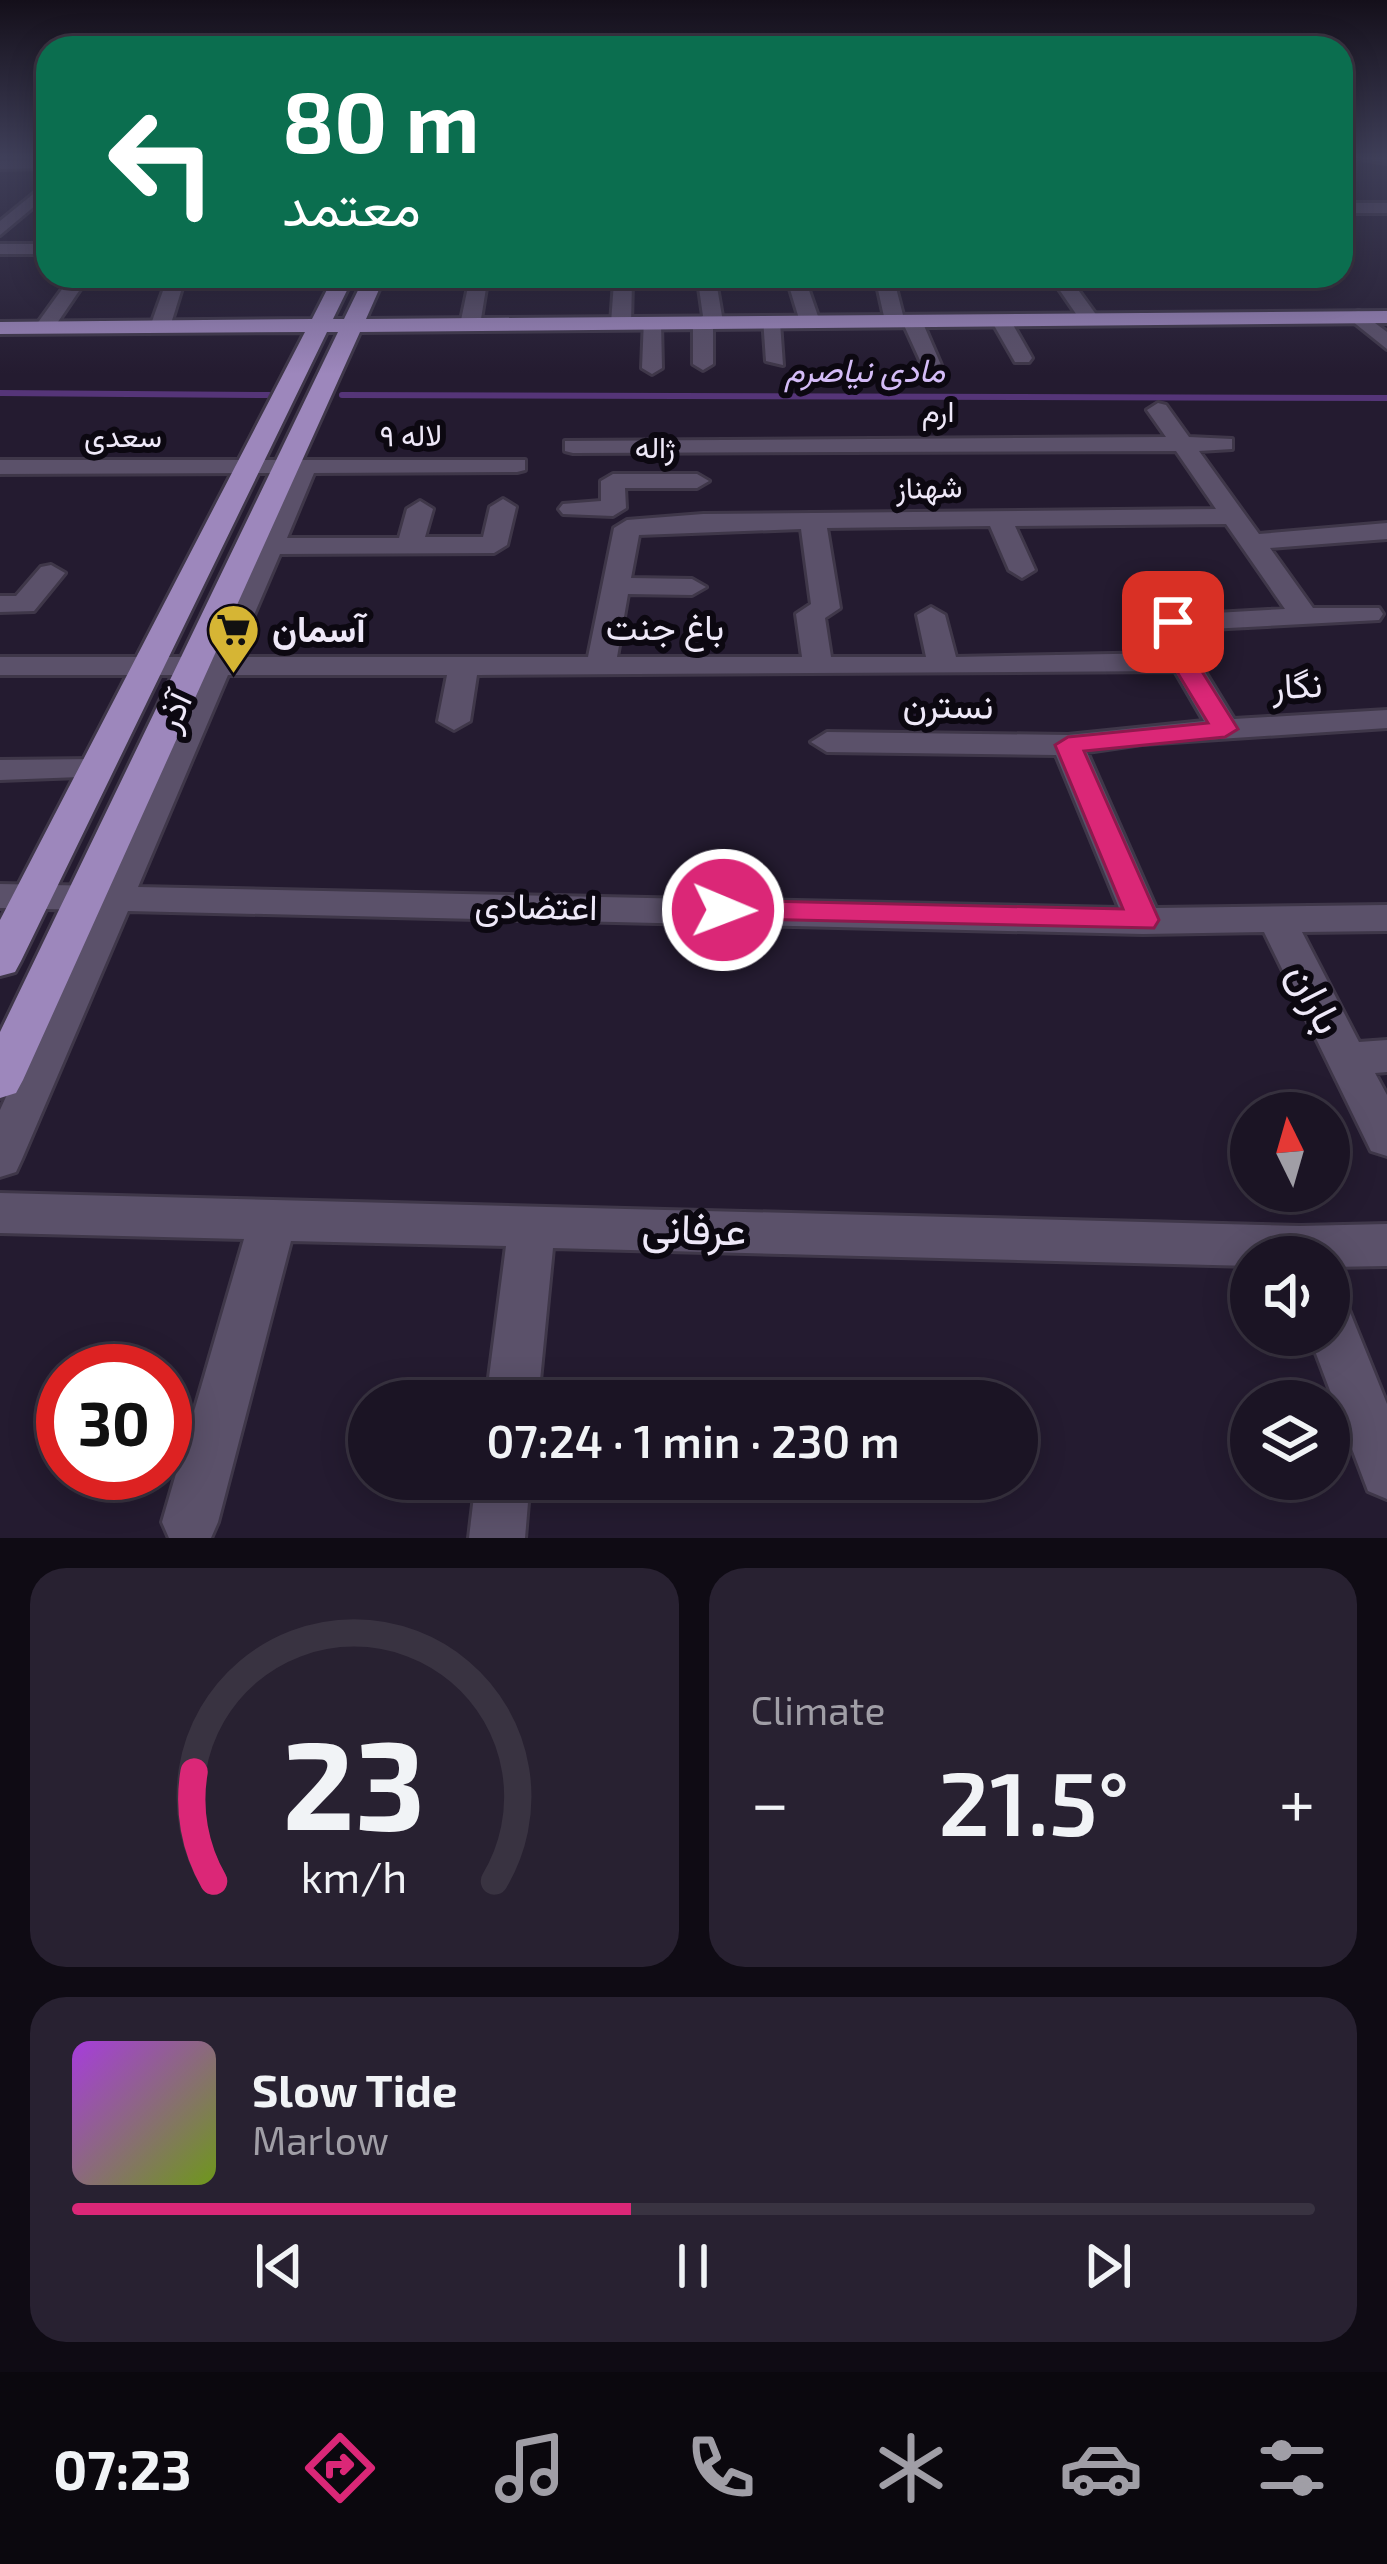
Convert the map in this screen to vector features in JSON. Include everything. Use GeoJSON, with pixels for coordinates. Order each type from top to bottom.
{"type":"FeatureCollection","features":[{"type":"Feature","properties":{"kind":"main road","name":"آذر"},"geometry":{"type":"LineString","coordinates":[[295,468],[317,406],[342,288]]}},
{"type":"Feature","properties":{"kind":"main road","name":"آذر"},"geometry":{"type":"LineString","coordinates":[[0,961],[16,896],[95,769],[278,406],[365,288]]}},
{"type":"Feature","properties":{"kind":"main road"},"geometry":{"type":"LineString","coordinates":[[0,328],[1387,317]]}},
{"type":"Feature","properties":{"kind":"main road"},"geometry":{"type":"LineString","coordinates":[[278,406],[317,406]]}},
{"type":"Feature","properties":{"kind":"main road","name":"آذر"},"geometry":{"type":"LineString","coordinates":[[0,1080],[101,896]]}},
{"type":"Feature","properties":{"kind":"street"},"geometry":{"type":"LineString","coordinates":[[0,250],[36,249]]}},
{"type":"Feature","properties":{"kind":"street"},"geometry":{"type":"LineString","coordinates":[[44,328],[72,288]]}},
{"type":"Feature","properties":{"kind":"street"},"geometry":{"type":"LineString","coordinates":[[160,327],[172,288]]}},
{"type":"Feature","properties":{"kind":"street"},"geometry":{"type":"LineString","coordinates":[[470,325],[477,288]]}},
{"type":"Feature","properties":{"kind":"street"},"geometry":{"type":"LineString","coordinates":[[621,323],[623,288]]}},
{"type":"Feature","properties":{"kind":"street"},"geometry":{"type":"LineString","coordinates":[[703,364],[707,288]]}},
{"type":"Feature","properties":{"kind":"street"},"geometry":{"type":"LineString","coordinates":[[799,288],[810,322]]}},
{"type":"Feature","properties":{"kind":"street"},"geometry":{"type":"LineString","coordinates":[[889,288],[903,321],[932,365]]}},
{"type":"Feature","properties":{"kind":"street"},"geometry":{"type":"LineString","coordinates":[[1067,288],[1090,320]]}},
{"type":"Feature","properties":{"kind":"street"},"geometry":{"type":"LineString","coordinates":[[1359,317],[1387,343]]}},
{"type":"Feature","properties":{"kind":"street"},"geometry":{"type":"LineString","coordinates":[[1001,320],[1022,358]]}},
{"type":"Feature","properties":{"kind":"street"},"geometry":{"type":"LineString","coordinates":[[770,322],[776,361]]}},
{"type":"Feature","properties":{"kind":"street"},"geometry":{"type":"LineString","coordinates":[[651,323],[652,368]]}},
{"type":"Feature","properties":{"kind":"street"},"geometry":{"type":"LineString","coordinates":[[1158,410],[1306,618]]}},
{"type":"Feature","properties":{"kind":"street","name":"ارم"},"geometry":{"type":"LineString","coordinates":[[573,446],[1224,444]]}},
{"type":"Feature","properties":{"kind":"street"},"geometry":{"type":"LineString","coordinates":[[693,446],[703,521]]}},
{"type":"Feature","properties":{"kind":"street","name":"۹ لاله"},"geometry":{"type":"LineString","coordinates":[[246,468],[517,465]]}},
{"type":"Feature","properties":{"kind":"street","name":"سعدی"},"geometry":{"type":"LineString","coordinates":[[3,470],[246,468]]}},
{"type":"Feature","properties":{"kind":"street","name":"آذر"},"geometry":{"type":"LineString","coordinates":[[0,1159],[101,896],[295,468]]}},
{"type":"Feature","properties":{"kind":"street","name":"ژاله"},"geometry":{"type":"LineString","coordinates":[[572,509],[613,508],[613,481],[697,481]]}},
{"type":"Feature","properties":{"kind":"street"},"geometry":{"type":"LineString","coordinates":[[259,546],[494,545],[502,507]]}},
{"type":"Feature","properties":{"kind":"street"},"geometry":{"type":"LineString","coordinates":[[409,547],[420,509]]}},
{"type":"Feature","properties":{"kind":"street","name":"شهناز"},"geometry":{"type":"LineString","coordinates":[[619,586],[627,528],[703,521],[1234,516]]}},
{"type":"Feature","properties":{"kind":"street"},"geometry":{"type":"LineString","coordinates":[[999,519],[1022,569]]}},
{"type":"Feature","properties":{"kind":"street"},"geometry":{"type":"LineString","coordinates":[[813,522],[826,608],[810,614],[818,666]]}},
{"type":"Feature","properties":{"kind":"street"},"geometry":{"type":"LineString","coordinates":[[1252,542],[1387,531]]}},
{"type":"Feature","properties":{"kind":"street"},"geometry":{"type":"LineString","coordinates":[[0,604],[24,605],[51,573]]}},
{"type":"Feature","properties":{"kind":"street"},"geometry":{"type":"LineString","coordinates":[[602,666],[619,586],[692,586]]}},
{"type":"Feature","properties":{"kind":"street"},"geometry":{"type":"LineString","coordinates":[[1225,729],[1184,662],[1173,622],[1369,614]]}},
{"type":"Feature","properties":{"kind":"street"},"geometry":{"type":"LineString","coordinates":[[931,615],[943,666]]}},
{"type":"Feature","properties":{"kind":"street","name":"باغ جنت"},"geometry":{"type":"LineString","coordinates":[[0,666],[1184,662]]}},
{"type":"Feature","properties":{"kind":"street"},"geometry":{"type":"LineString","coordinates":[[454,721],[464,665]]}},
{"type":"Feature","properties":{"kind":"street","name":"نگار"},"geometry":{"type":"LineString","coordinates":[[1068,745],[1387,719]]}},
{"type":"Feature","properties":{"kind":"street","name":"نسترن"},"geometry":{"type":"LineString","coordinates":[[826,742],[1068,745]]}},
{"type":"Feature","properties":{"kind":"street"},"geometry":{"type":"LineString","coordinates":[[1068,745],[1143,920]]}},
{"type":"Feature","properties":{"kind":"street"},"geometry":{"type":"LineString","coordinates":[[0,770],[95,769]]}},
{"type":"Feature","properties":{"kind":"street","name":"اعتضادی"},"geometry":{"type":"LineString","coordinates":[[16,896],[1143,920],[1387,918]]}},
{"type":"Feature","properties":{"kind":"street","name":"باران"},"geometry":{"type":"LineString","coordinates":[[1278,922],[1367,1058],[1387,1138]]}},
{"type":"Feature","properties":{"kind":"street","name":"عرفانی"},"geometry":{"type":"LineString","coordinates":[[0,1213],[532,1224],[1230,1249]]}},
{"type":"Feature","properties":{"kind":"street"},"geometry":{"type":"LineString","coordinates":[[190,1522],[273,1220]]}},
{"type":"Feature","properties":{"kind":"street"},"geometry":{"type":"LineString","coordinates":[[514,1380],[532,1224]]}},
{"type":"Feature","properties":{"kind":"street","name":"عرفانی"},"geometry":{"type":"LineString","coordinates":[[1350,1248],[1387,1245]]}},
{"type":"Feature","properties":{"kind":"street"},"geometry":{"type":"LineString","coordinates":[[1342,1356],[1387,1472]]}},
{"type":"Feature","properties":{"kind":"street"},"geometry":{"type":"LineString","coordinates":[[497,1538],[501,1500]]}},
{"type":"Feature","properties":{"kind":"waterway","name":"مادی نیاصرم"},"geometry":{"type":"LineString","coordinates":[[0,393],[269,395]]}},
{"type":"Feature","properties":{"kind":"waterway","name":"مادی نیاصرم"},"geometry":{"type":"LineString","coordinates":[[342,395],[1387,398]]}},
{"type":"Feature","properties":{"kind":"place","name":"آسمان"},"geometry":{"type":"Point","coordinates":[233,675]}},
{"type":"Feature","properties":{"kind":"route"},"geometry":{"type":"LineString","coordinates":[[723,910],[1143,920],[1068,745],[1225,729],[1184,662],[1173,622]]}}]}
